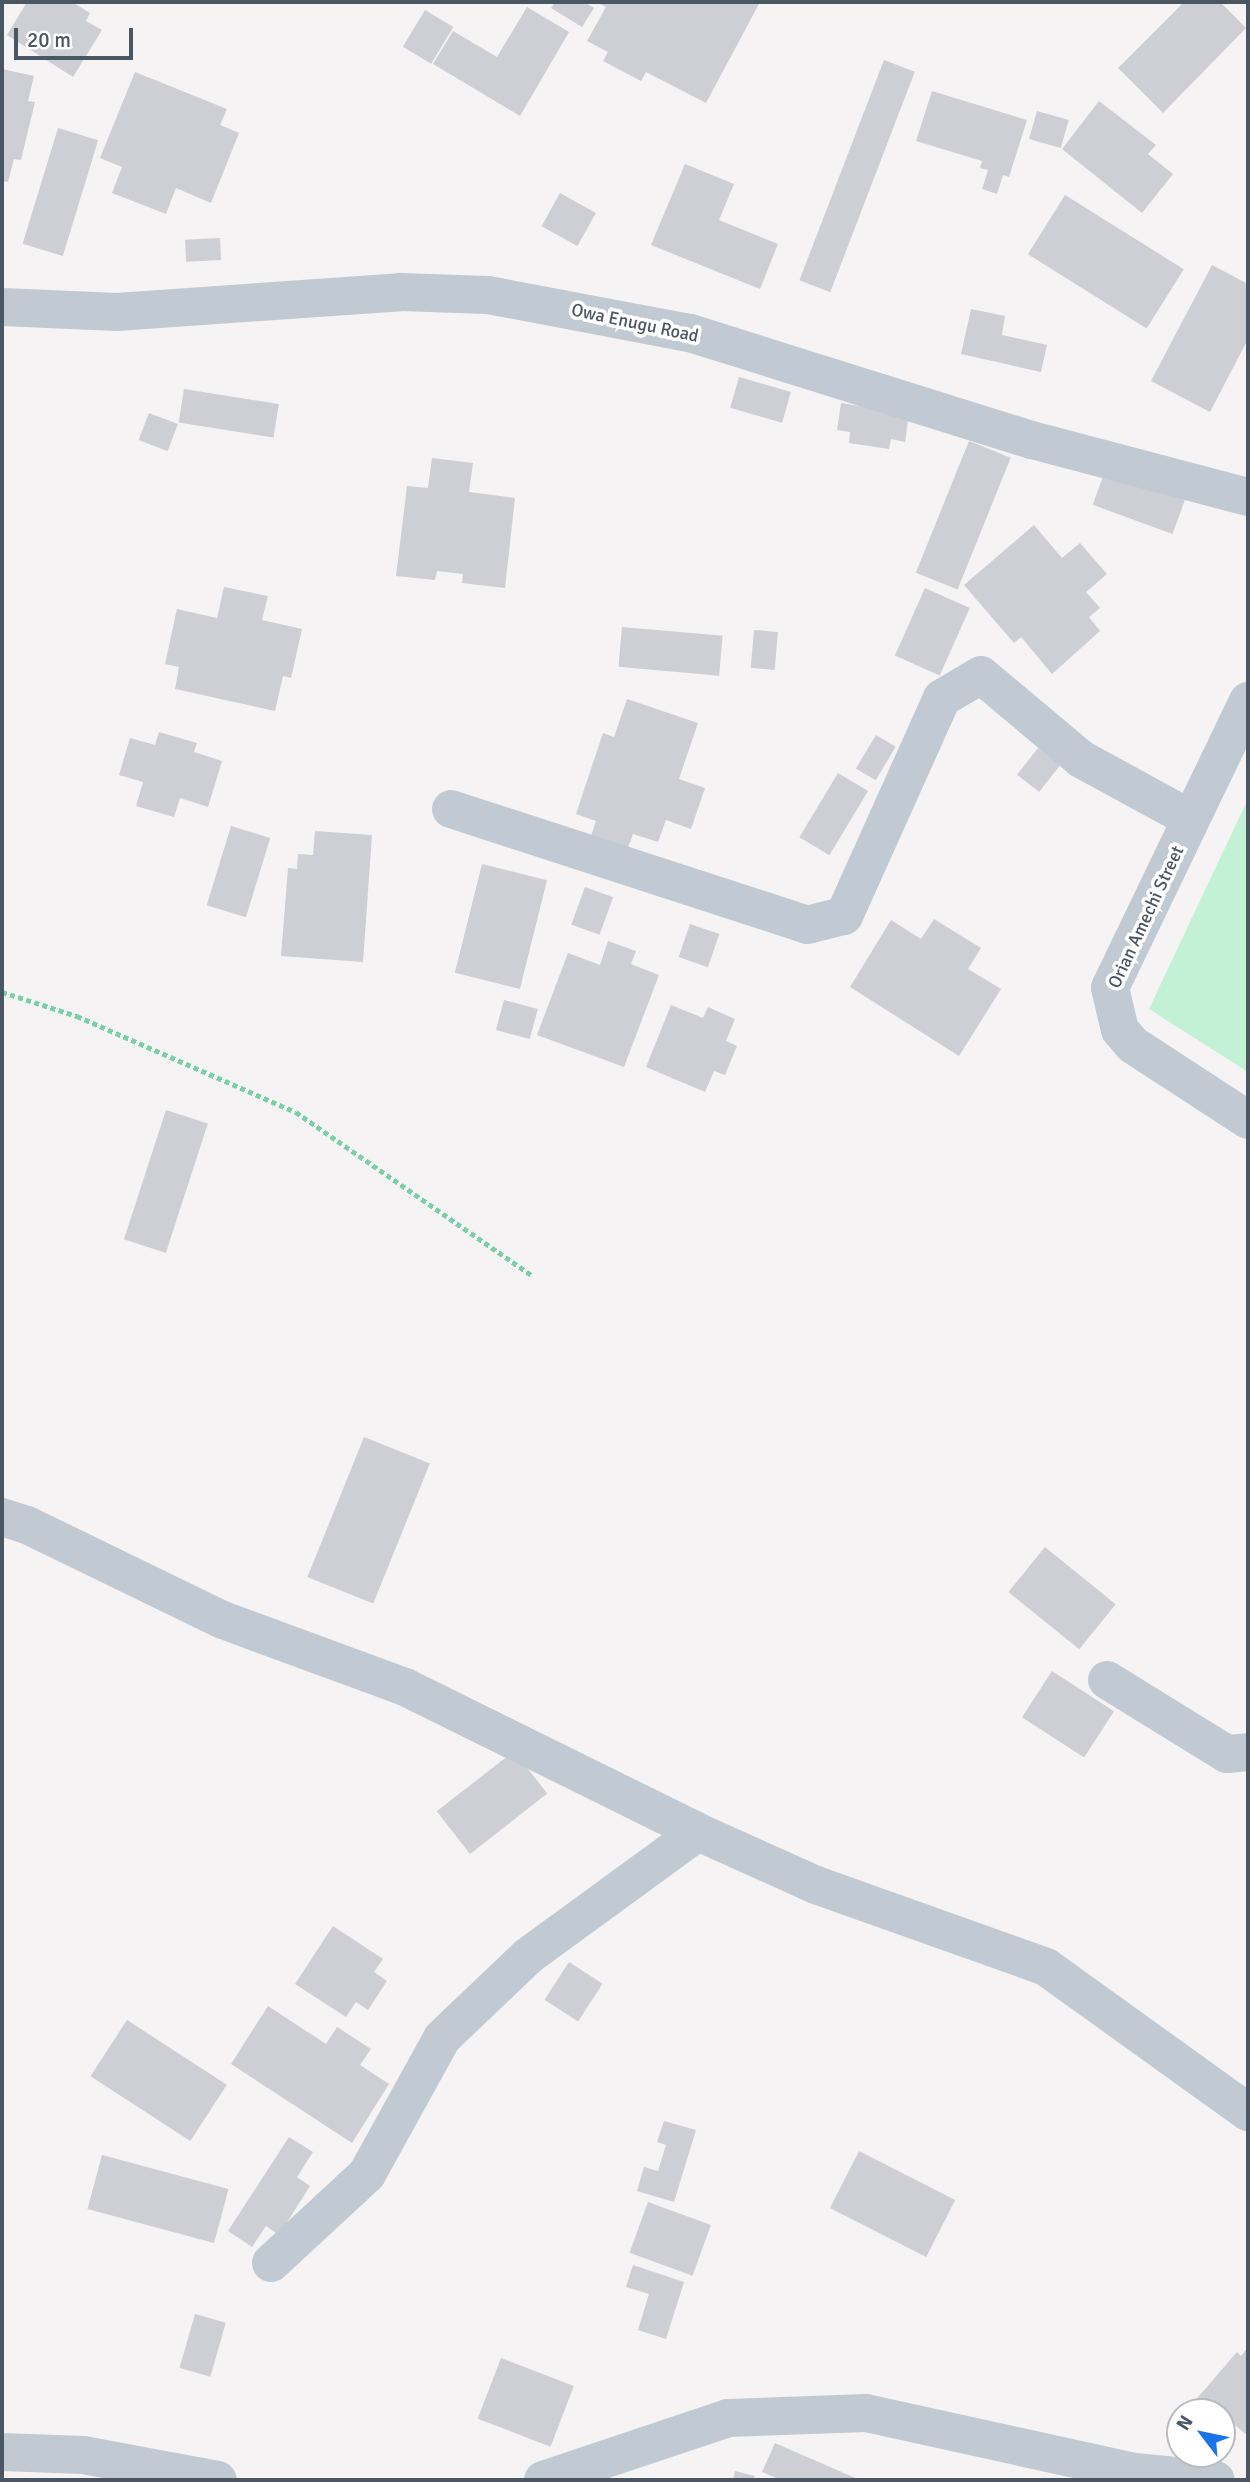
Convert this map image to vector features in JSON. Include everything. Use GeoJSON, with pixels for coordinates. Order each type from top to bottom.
{"type":"FeatureCollection","features":[{"type":"Feature","properties":{"kind":"street","name":"Owa Enugu Road"},"geometry":{"type":"LineString","coordinates":[[2,307],[117,312],[400,292],[488,295],[690,333],[1032,440],[1248,497]]}},
{"type":"Feature","properties":{"kind":"street"},"geometry":{"type":"LineString","coordinates":[[451,809],[807,925],[844,916],[942,698],[981,676],[1081,759],[1191,819]]}},
{"type":"Feature","properties":{"kind":"street","name":"Orian Amechi Street"},"geometry":{"type":"LineString","coordinates":[[1248,701],[1110,988],[1111,1009],[1120,1030],[1133,1045],[1248,1120]]}},
{"type":"Feature","properties":{"kind":"street"},"geometry":{"type":"LineString","coordinates":[[2,1517],[27,1525],[223,1620],[405,1687],[698,1832],[816,1885],[1046,1967],[1248,2112]]}},
{"type":"Feature","properties":{"kind":"street"},"geometry":{"type":"LineString","coordinates":[[1107,1680],[1227,1754],[1248,1752]]}},
{"type":"Feature","properties":{"kind":"street"},"geometry":{"type":"LineString","coordinates":[[271,2263],[367,2174],[442,2038],[528,1956],[698,1832]]}},
{"type":"Feature","properties":{"kind":"street"},"geometry":{"type":"LineString","coordinates":[[543,2480],[728,2418],[866,2413],[1135,2472],[1216,2480]]}},
{"type":"Feature","properties":{"kind":"street"},"geometry":{"type":"LineString","coordinates":[[2,2452],[83,2455],[218,2480]]}},
{"type":"Feature","properties":{"kind":"path"},"geometry":{"type":"LineString","coordinates":[[2,992],[77,1016],[296,1112],[531,1275]]}},
{"type":"Feature","properties":{"kind":"green space"},"geometry":{"type":"Polygon","coordinates":[[[1248,799],[1248,1072],[1149,1009],[1248,799]]]}},
{"type":"Feature","properties":{"kind":"building"},"geometry":{"type":"Polygon","coordinates":[[[27,2],[72,2],[90,13],[86,21],[102,30],[73,77],[7,35],[27,2]]]}},
{"type":"Feature","properties":{"kind":"building"},"geometry":{"type":"Polygon","coordinates":[[[555,2],[584,2],[594,8],[582,27],[551,8],[555,2]]]}},
{"type":"Feature","properties":{"kind":"building"},"geometry":{"type":"Polygon","coordinates":[[[596,2],[760,2],[706,103],[646,72],[641,81],[603,61],[608,52],[587,41],[606,7],[596,2]]]}},
{"type":"Feature","properties":{"kind":"building"},"geometry":{"type":"Polygon","coordinates":[[[1184,2],[1220,2],[1246,28],[1163,113],[1118,68],[1184,2]]]}},
{"type":"Feature","properties":{"kind":"building"},"geometry":{"type":"Polygon","coordinates":[[[527,7],[569,32],[520,116],[433,64],[453,31],[497,57],[527,7]]]}},
{"type":"Feature","properties":{"kind":"building"},"geometry":{"type":"Polygon","coordinates":[[[425,10],[453,27],[431,64],[403,47],[425,10]]]}},
{"type":"Feature","properties":{"kind":"building"},"geometry":{"type":"Polygon","coordinates":[[[884,60],[915,72],[830,292],[799,280],[884,60]]]}},
{"type":"Feature","properties":{"kind":"building"},"geometry":{"type":"Polygon","coordinates":[[[2,69],[34,76],[28,101],[35,102],[21,160],[14,159],[8,182],[2,181],[2,69]]]}},
{"type":"Feature","properties":{"kind":"building"},"geometry":{"type":"Polygon","coordinates":[[[135,72],[227,109],[220,125],[239,133],[211,203],[176,188],[166,214],[112,193],[122,167],[100,158],[135,72]]]}},
{"type":"Feature","properties":{"kind":"building"},"geometry":{"type":"Polygon","coordinates":[[[932,91],[1027,120],[1009,177],[1003,175],[997,194],[982,189],[988,170],[980,168],[982,161],[916,141],[932,91]]]}},
{"type":"Feature","properties":{"kind":"building"},"geometry":{"type":"Polygon","coordinates":[[[1099,101],[1156,145],[1148,154],[1173,174],[1142,213],[1062,149],[1099,101]]]}},
{"type":"Feature","properties":{"kind":"building"},"geometry":{"type":"Polygon","coordinates":[[[1037,111],[1069,120],[1061,148],[1029,139],[1037,111]]]}},
{"type":"Feature","properties":{"kind":"building"},"geometry":{"type":"Polygon","coordinates":[[[58,128],[98,140],[63,256],[23,244],[58,128]]]}},
{"type":"Feature","properties":{"kind":"building"},"geometry":{"type":"Polygon","coordinates":[[[685,164],[734,184],[719,220],[778,244],[760,289],[651,245],[685,164]]]}},
{"type":"Feature","properties":{"kind":"building"},"geometry":{"type":"Polygon","coordinates":[[[560,193],[596,213],[577,246],[542,226],[560,193]]]}},
{"type":"Feature","properties":{"kind":"building"},"geometry":{"type":"Polygon","coordinates":[[[1065,195],[1184,269],[1147,329],[1028,254],[1065,195]]]}},
{"type":"Feature","properties":{"kind":"building"},"geometry":{"type":"Polygon","coordinates":[[[220,238],[221,260],[186,262],[185,240],[220,238]]]}},
{"type":"Feature","properties":{"kind":"building"},"geometry":{"type":"Polygon","coordinates":[[[1212,265],[1248,284],[1248,339],[1210,412],[1151,381],[1212,265]]]}},
{"type":"Feature","properties":{"kind":"building"},"geometry":{"type":"Polygon","coordinates":[[[971,309],[1005,316],[1002,335],[1047,345],[1041,372],[961,354],[971,309]]]}},
{"type":"Feature","properties":{"kind":"building"},"geometry":{"type":"Polygon","coordinates":[[[739,377],[791,392],[782,423],[730,408],[739,377]]]}},
{"type":"Feature","properties":{"kind":"building"},"geometry":{"type":"Polygon","coordinates":[[[184,389],[279,404],[273,438],[179,423],[184,389]]]}},
{"type":"Feature","properties":{"kind":"building"},"geometry":{"type":"Polygon","coordinates":[[[841,403],[909,414],[905,442],[891,439],[889,449],[849,443],[850,432],[837,430],[841,403]]]}},
{"type":"Feature","properties":{"kind":"building"},"geometry":{"type":"Polygon","coordinates":[[[149,413],[178,424],[168,451],[139,440],[149,413]]]}},
{"type":"Feature","properties":{"kind":"building"},"geometry":{"type":"Polygon","coordinates":[[[969,441],[1011,458],[958,590],[916,573],[969,441]]]}},
{"type":"Feature","properties":{"kind":"building"},"geometry":{"type":"Polygon","coordinates":[[[432,458],[473,463],[469,492],[515,498],[505,588],[462,583],[463,574],[437,571],[435,580],[396,576],[407,486],[428,488],[432,458]]]}},
{"type":"Feature","properties":{"kind":"building"},"geometry":{"type":"Polygon","coordinates":[[[1105,471],[1185,500],[1173,534],[1093,505],[1105,471]]]}},
{"type":"Feature","properties":{"kind":"building"},"geometry":{"type":"Polygon","coordinates":[[[1034,525],[1062,558],[1080,543],[1107,574],[1086,592],[1100,608],[1089,617],[1100,631],[1052,674],[1021,637],[1014,643],[964,585],[1034,525]]]}},
{"type":"Feature","properties":{"kind":"building"},"geometry":{"type":"Polygon","coordinates":[[[224,587],[268,596],[262,620],[302,629],[291,678],[283,676],[275,711],[175,689],[179,667],[165,664],[177,609],[217,618],[224,587]]]}},
{"type":"Feature","properties":{"kind":"building"},"geometry":{"type":"Polygon","coordinates":[[[925,588],[970,608],[940,676],[895,656],[925,588]]]}},
{"type":"Feature","properties":{"kind":"building"},"geometry":{"type":"Polygon","coordinates":[[[622,627],[723,636],[719,676],[619,667],[622,627]]]}},
{"type":"Feature","properties":{"kind":"building"},"geometry":{"type":"Polygon","coordinates":[[[754,630],[778,632],[775,670],[751,668],[754,630]]]}},
{"type":"Feature","properties":{"kind":"building"},"geometry":{"type":"Polygon","coordinates":[[[627,699],[698,723],[679,779],[705,788],[691,829],[666,820],[658,842],[633,834],[628,848],[591,836],[596,821],[576,814],[603,733],[614,737],[627,699]]]}},
{"type":"Feature","properties":{"kind":"building"},"geometry":{"type":"Polygon","coordinates":[[[159,732],[197,743],[194,752],[222,761],[208,807],[180,798],[174,817],[136,806],[143,782],[119,775],[130,738],[155,745],[159,732]]]}},
{"type":"Feature","properties":{"kind":"building"},"geometry":{"type":"Polygon","coordinates":[[[876,735],[896,747],[876,780],[856,768],[876,735]]]}},
{"type":"Feature","properties":{"kind":"building"},"geometry":{"type":"Polygon","coordinates":[[[1038,748],[1060,765],[1039,792],[1017,775],[1038,748]]]}},
{"type":"Feature","properties":{"kind":"building"},"geometry":{"type":"Polygon","coordinates":[[[838,773],[868,791],[829,855],[799,837],[838,773]]]}},
{"type":"Feature","properties":{"kind":"building"},"geometry":{"type":"Polygon","coordinates":[[[231,826],[270,838],[246,917],[207,905],[231,826]]]}},
{"type":"Feature","properties":{"kind":"building"},"geometry":{"type":"Polygon","coordinates":[[[315,831],[372,835],[363,962],[281,956],[288,868],[297,869],[298,854],[313,855],[315,831]]]}},
{"type":"Feature","properties":{"kind":"building"},"geometry":{"type":"Polygon","coordinates":[[[482,864],[547,880],[520,989],[455,973],[482,864]]]}},
{"type":"Feature","properties":{"kind":"building"},"geometry":{"type":"Polygon","coordinates":[[[585,887],[613,897],[600,935],[571,925],[585,887]]]}},
{"type":"Feature","properties":{"kind":"building"},"geometry":{"type":"Polygon","coordinates":[[[934,919],[981,948],[968,969],[1001,989],[959,1056],[850,987],[891,920],[921,939],[934,919]]]}},
{"type":"Feature","properties":{"kind":"building"},"geometry":{"type":"Polygon","coordinates":[[[690,924],[719,934],[708,967],[679,957],[690,924]]]}},
{"type":"Feature","properties":{"kind":"building"},"geometry":{"type":"Polygon","coordinates":[[[608,941],[636,951],[631,964],[659,975],[624,1067],[537,1035],[568,953],[600,965],[608,941]]]}},
{"type":"Feature","properties":{"kind":"building"},"geometry":{"type":"Polygon","coordinates":[[[504,1000],[538,1009],[530,1039],[496,1030],[504,1000]]]}},
{"type":"Feature","properties":{"kind":"building"},"geometry":{"type":"Polygon","coordinates":[[[671,1005],[703,1018],[708,1007],[735,1019],[726,1041],[737,1046],[725,1075],[714,1071],[705,1092],[646,1067],[671,1005]]]}},
{"type":"Feature","properties":{"kind":"building"},"geometry":{"type":"Polygon","coordinates":[[[166,1110],[208,1124],[166,1253],[124,1239],[166,1110]]]}},
{"type":"Feature","properties":{"kind":"building"},"geometry":{"type":"Polygon","coordinates":[[[364,1437],[430,1464],[373,1604],[307,1577],[364,1437]]]}},
{"type":"Feature","properties":{"kind":"building"},"geometry":{"type":"Polygon","coordinates":[[[1045,1547],[1116,1604],[1079,1649],[1008,1592],[1045,1547]]]}},
{"type":"Feature","properties":{"kind":"building"},"geometry":{"type":"Polygon","coordinates":[[[1052,1671],[1114,1711],[1084,1757],[1022,1717],[1052,1671]]]}},
{"type":"Feature","properties":{"kind":"building"},"geometry":{"type":"Polygon","coordinates":[[[514,1751],[547,1794],[470,1854],[437,1811],[514,1751]]]}},
{"type":"Feature","properties":{"kind":"building"},"geometry":{"type":"Polygon","coordinates":[[[333,1926],[383,1959],[374,1972],[387,1981],[368,2010],[356,2002],[346,2017],[295,1984],[333,1926]]]}},
{"type":"Feature","properties":{"kind":"building"},"geometry":{"type":"Polygon","coordinates":[[[569,1962],[603,1984],[578,2022],[544,2000],[569,1962]]]}},
{"type":"Feature","properties":{"kind":"building"},"geometry":{"type":"Polygon","coordinates":[[[268,2006],[326,2044],[337,2027],[371,2049],[360,2065],[389,2084],[352,2143],[231,2064],[268,2006]]]}},
{"type":"Feature","properties":{"kind":"building"},"geometry":{"type":"Polygon","coordinates":[[[127,2020],[227,2085],[190,2141],[91,2076],[127,2020]]]}},
{"type":"Feature","properties":{"kind":"building"},"geometry":{"type":"Polygon","coordinates":[[[664,2121],[696,2130],[674,2202],[637,2191],[644,2167],[658,2171],[666,2145],[657,2142],[664,2121]]]}},
{"type":"Feature","properties":{"kind":"building"},"geometry":{"type":"Polygon","coordinates":[[[289,2137],[313,2152],[297,2177],[310,2186],[279,2235],[266,2226],[252,2247],[228,2231],[289,2137]]]}},
{"type":"Feature","properties":{"kind":"building"},"geometry":{"type":"Polygon","coordinates":[[[859,2151],[955,2200],[926,2257],[830,2208],[859,2151]]]}},
{"type":"Feature","properties":{"kind":"building"},"geometry":{"type":"Polygon","coordinates":[[[102,2155],[229,2189],[214,2243],[88,2209],[102,2155]]]}},
{"type":"Feature","properties":{"kind":"building"},"geometry":{"type":"Polygon","coordinates":[[[648,2202],[711,2225],[692,2276],[630,2253],[648,2202]]]}},
{"type":"Feature","properties":{"kind":"building"},"geometry":{"type":"Polygon","coordinates":[[[633,2265],[684,2282],[666,2339],[638,2330],[649,2294],[626,2287],[633,2265]]]}},
{"type":"Feature","properties":{"kind":"building"},"geometry":{"type":"Polygon","coordinates":[[[195,2314],[226,2323],[210,2377],[180,2368],[195,2314]]]}},
{"type":"Feature","properties":{"kind":"building"},"geometry":{"type":"Polygon","coordinates":[[[1248,2347],[1248,2436],[1236,2426],[1236,2398],[1197,2398],[1237,2352],[1241,2356],[1248,2347]]]}},
{"type":"Feature","properties":{"kind":"building"},"geometry":{"type":"Polygon","coordinates":[[[501,2358],[574,2386],[551,2447],[478,2419],[501,2358]]]}},
{"type":"Feature","properties":{"kind":"building"},"geometry":{"type":"Polygon","coordinates":[[[775,2443],[860,2480],[781,2480],[762,2472],[775,2443]]]}},
{"type":"Feature","properties":{"kind":"building"},"geometry":{"type":"Polygon","coordinates":[[[735,2471],[755,2476],[753,2480],[733,2480],[735,2471]]]}}]}
